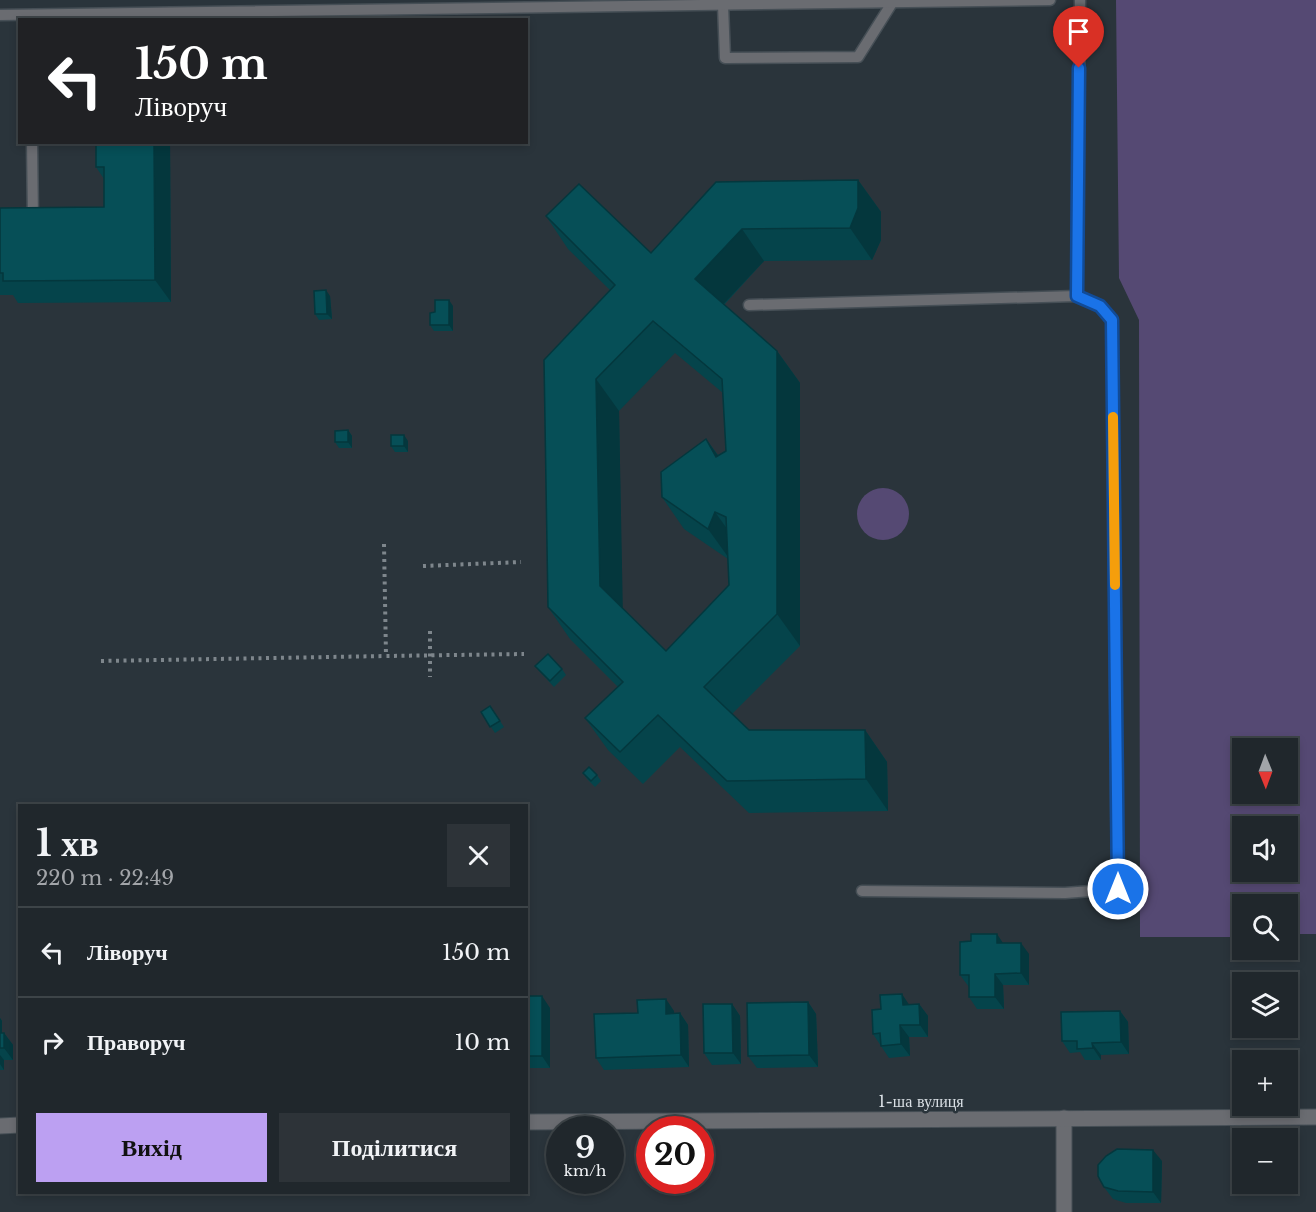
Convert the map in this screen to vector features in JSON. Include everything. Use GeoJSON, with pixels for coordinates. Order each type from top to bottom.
{"type":"FeatureCollection","features":[{"type":"Feature","properties":{"kind":"street","name":"1-ша вулиця"},"geometry":{"type":"LineString","coordinates":[[528,1122],[1316,1117]]}},
{"type":"Feature","properties":{"kind":"street"},"geometry":{"type":"LineString","coordinates":[[1064,1118],[1064,1212]]}},
{"type":"Feature","properties":{"kind":"street"},"geometry":{"type":"LineString","coordinates":[[0,1126],[18,1125]]}},
{"type":"Feature","properties":{"kind":"lane"},"geometry":{"type":"LineString","coordinates":[[0,15],[29,17],[1050,0]]}},
{"type":"Feature","properties":{"kind":"lane"},"geometry":{"type":"LineString","coordinates":[[1077,296],[1080,0]]}},
{"type":"Feature","properties":{"kind":"lane"},"geometry":{"type":"LineString","coordinates":[[723,5],[725,58],[858,57],[892,3]]}},
{"type":"Feature","properties":{"kind":"lane"},"geometry":{"type":"LineString","coordinates":[[32,144],[33,225]]}},
{"type":"Feature","properties":{"kind":"lane"},"geometry":{"type":"LineString","coordinates":[[749,305],[1077,296],[1100,306],[1112,320],[1118,889],[1065,893],[862,891]]}},
{"type":"Feature","properties":{"kind":"path"},"geometry":{"type":"LineString","coordinates":[[384,544],[386,656]]}},
{"type":"Feature","properties":{"kind":"path"},"geometry":{"type":"LineString","coordinates":[[423,566],[521,562]]}},
{"type":"Feature","properties":{"kind":"path"},"geometry":{"type":"LineString","coordinates":[[429,631],[430,677]]}},
{"type":"Feature","properties":{"kind":"path"},"geometry":{"type":"LineString","coordinates":[[101,661],[524,654]]}},
{"type":"Feature","properties":{"kind":"shaded area"},"geometry":{"type":"Polygon","coordinates":[[[1116,0],[1316,0],[1316,934],[1298,934],[1298,894],[1232,894],[1232,937],[1140,937],[1139,320],[1119,278],[1116,0]]]}},
{"type":"Feature","properties":{"kind":"shaded area"},"geometry":{"type":"Polygon","coordinates":[[[878,488],[888,488],[898,492],[905,499],[909,514],[905,529],[898,536],[888,540],[878,540],[868,536],[861,529],[857,519],[857,509],[861,499],[868,492],[878,488]]]}},
{"type":"Feature","properties":{"kind":"building"},"geometry":{"type":"Polygon","coordinates":[[[96,144],[154,144],[155,280],[3,281],[3,273],[0,273],[0,208],[104,207],[104,167],[96,167],[96,144]]]}},
{"type":"Feature","properties":{"kind":"building"},"geometry":{"type":"Polygon","coordinates":[[[858,180],[858,208],[850,228],[742,229],[695,279],[777,351],[777,614],[704,687],[749,730],[865,730],[866,779],[727,781],[658,715],[620,752],[585,718],[623,682],[548,607],[544,360],[615,285],[546,216],[579,184],[651,253],[716,182],[858,180]],[[653,321],[596,379],[600,586],[666,651],[729,585],[726,517],[715,512],[708,529],[662,497],[661,472],[706,439],[716,457],[726,451],[722,379],[653,321]]]}},
{"type":"Feature","properties":{"kind":"building"},"geometry":{"type":"Polygon","coordinates":[[[326,290],[327,314],[315,314],[314,291],[326,290]]]}},
{"type":"Feature","properties":{"kind":"building"},"geometry":{"type":"Polygon","coordinates":[[[435,300],[449,300],[449,325],[430,325],[430,313],[435,312],[435,300]]]}},
{"type":"Feature","properties":{"kind":"building"},"geometry":{"type":"Polygon","coordinates":[[[348,430],[348,442],[335,442],[335,431],[348,430]]]}},
{"type":"Feature","properties":{"kind":"building"},"geometry":{"type":"Polygon","coordinates":[[[391,435],[404,435],[404,446],[391,446],[391,435]]]}},
{"type":"Feature","properties":{"kind":"building"},"geometry":{"type":"Polygon","coordinates":[[[548,654],[562,669],[550,681],[535,666],[548,654]]]}},
{"type":"Feature","properties":{"kind":"building"},"geometry":{"type":"Polygon","coordinates":[[[490,706],[500,721],[490,727],[481,712],[490,706]]]}},
{"type":"Feature","properties":{"kind":"building"},"geometry":{"type":"Polygon","coordinates":[[[589,767],[597,775],[591,781],[583,773],[589,767]]]}},
{"type":"Feature","properties":{"kind":"building"},"geometry":{"type":"Polygon","coordinates":[[[971,934],[997,934],[997,943],[1021,943],[1021,973],[995,974],[995,997],[969,997],[969,975],[960,975],[960,942],[971,941],[971,934]]]}},
{"type":"Feature","properties":{"kind":"building"},"geometry":{"type":"Polygon","coordinates":[[[902,994],[903,1005],[919,1004],[920,1025],[900,1025],[901,1044],[881,1046],[880,1033],[873,1034],[872,1010],[881,1009],[880,995],[902,994]]]}},
{"type":"Feature","properties":{"kind":"building"},"geometry":{"type":"Polygon","coordinates":[[[528,996],[542,996],[542,1056],[528,1056],[528,996]]]}},
{"type":"Feature","properties":{"kind":"building"},"geometry":{"type":"Polygon","coordinates":[[[666,999],[666,1014],[680,1013],[681,1055],[596,1058],[594,1014],[638,1013],[637,1000],[666,999]]]}},
{"type":"Feature","properties":{"kind":"building"},"geometry":{"type":"Polygon","coordinates":[[[808,1002],[809,1055],[748,1056],[747,1003],[808,1002]]]}},
{"type":"Feature","properties":{"kind":"building"},"geometry":{"type":"Polygon","coordinates":[[[703,1004],[732,1004],[733,1053],[704,1053],[703,1004]]]}},
{"type":"Feature","properties":{"kind":"building"},"geometry":{"type":"Polygon","coordinates":[[[1120,1011],[1121,1042],[1092,1043],[1093,1048],[1077,1049],[1077,1041],[1062,1041],[1061,1012],[1120,1011]]]}},
{"type":"Feature","properties":{"kind":"building"},"geometry":{"type":"Polygon","coordinates":[[[0,1033],[4,1033],[4,1048],[0,1048],[0,1033]]]}},
{"type":"Feature","properties":{"kind":"building"},"geometry":{"type":"Polygon","coordinates":[[[1117,1149],[1153,1150],[1153,1192],[1118,1191],[1104,1187],[1098,1176],[1098,1165],[1117,1149]]]}},
{"type":"Feature","properties":{"kind":"slow traffic"},"geometry":{"type":"LineString","coordinates":[[1113,417],[1115,585]]}},
{"type":"Feature","properties":{"kind":"route"},"geometry":{"type":"LineString","coordinates":[[1079,68],[1077,296],[1100,306],[1112,320],[1118,889]]}}]}
